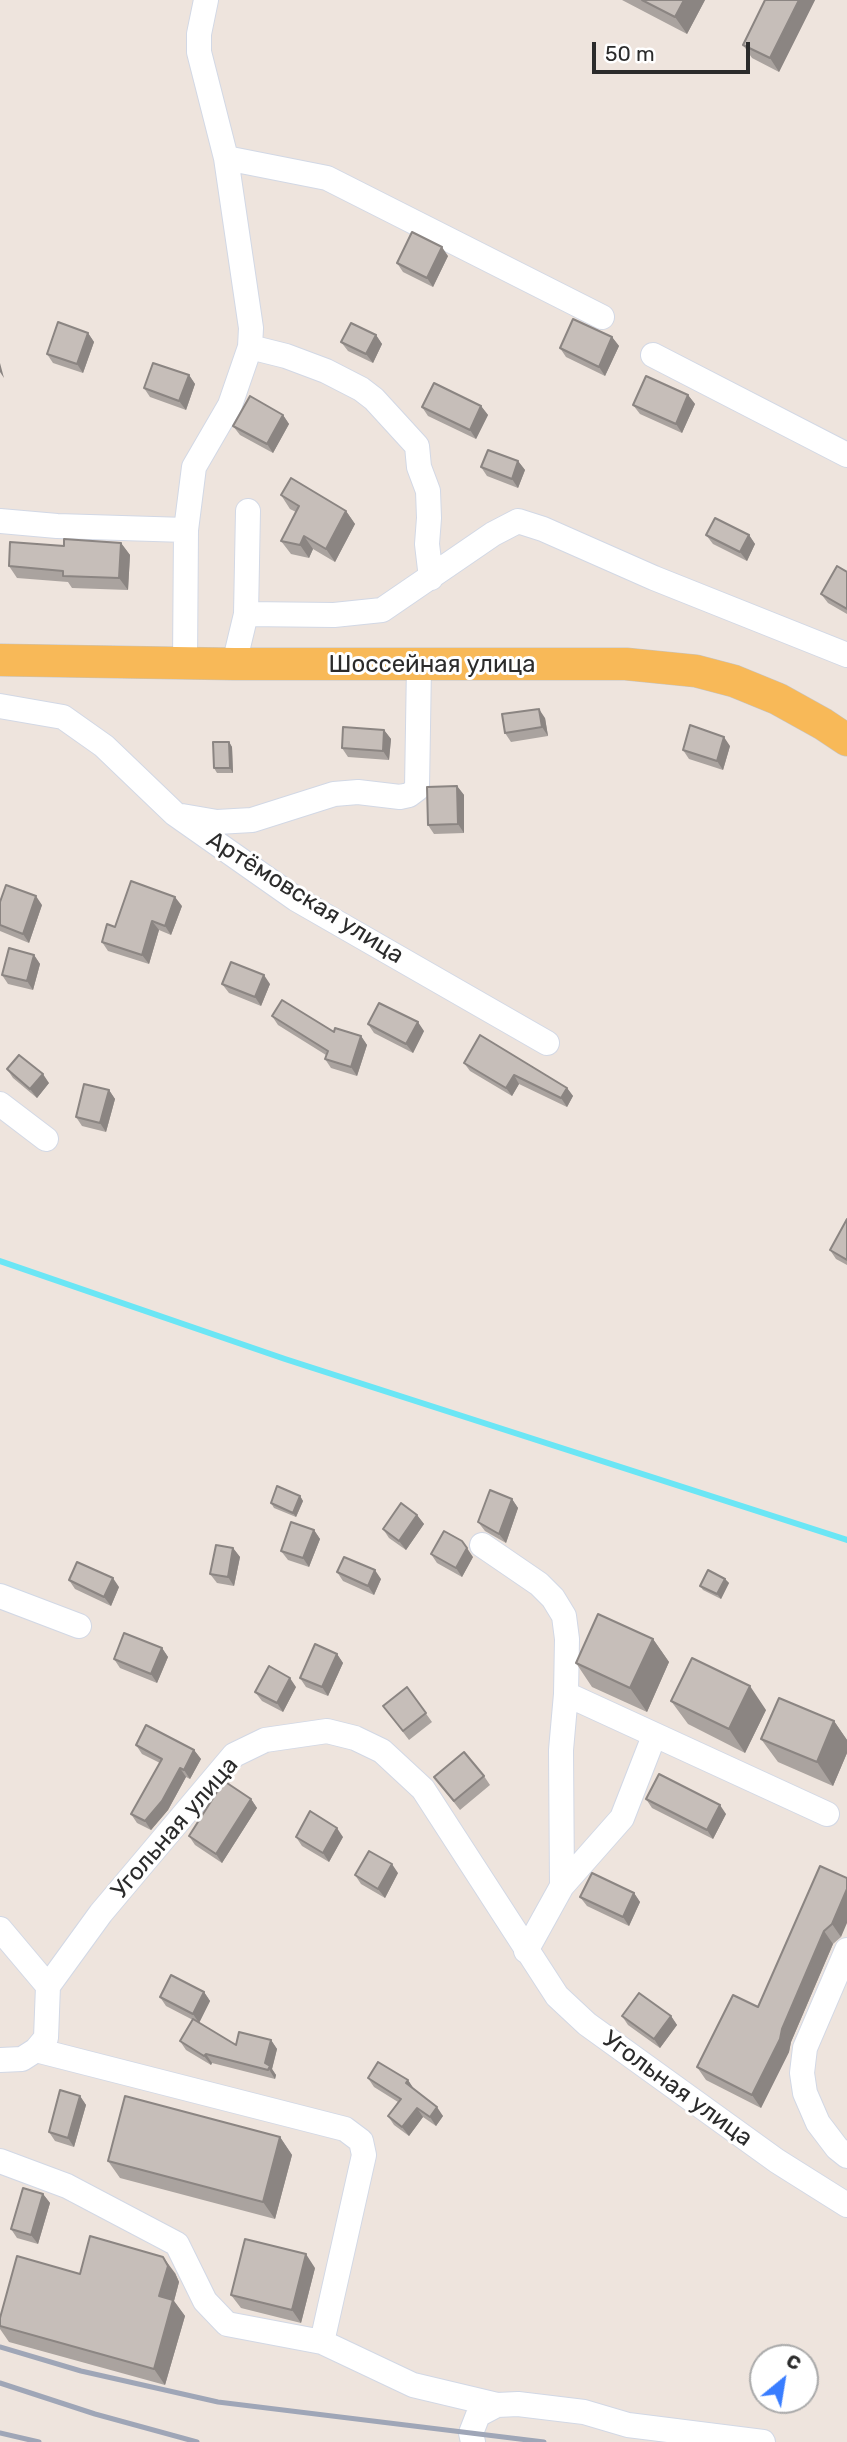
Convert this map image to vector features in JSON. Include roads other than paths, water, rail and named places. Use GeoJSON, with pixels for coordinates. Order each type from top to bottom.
{"type":"FeatureCollection","features":[{"type":"Feature","properties":{"kind":"main road","name":"Шоссейная улица"},"geometry":{"type":"LineString","coordinates":[[0,660],[234,664],[626,664],[696,671],[734,681],[778,699],[847,740]]}},
{"type":"Feature","properties":{"kind":"street"},"geometry":{"type":"LineString","coordinates":[[185,663],[186,530],[194,467],[230,405],[250,347],[251,328],[226,158],[199,52],[199,34],[206,0]]}},
{"type":"Feature","properties":{"kind":"street"},"geometry":{"type":"LineString","coordinates":[[226,158],[327,178],[602,317]]}},
{"type":"Feature","properties":{"kind":"street"},"geometry":{"type":"LineString","coordinates":[[250,347],[286,356],[326,371],[361,389],[374,399],[417,446],[419,467],[428,492],[427,544],[431,578]]}},
{"type":"Feature","properties":{"kind":"street"},"geometry":{"type":"LineString","coordinates":[[653,355],[847,455]]}},
{"type":"Feature","properties":{"kind":"street"},"geometry":{"type":"LineString","coordinates":[[234,664],[246,614],[248,511]]}},
{"type":"Feature","properties":{"kind":"street"},"geometry":{"type":"LineString","coordinates":[[0,521],[57,526],[186,530]]}},
{"type":"Feature","properties":{"kind":"street"},"geometry":{"type":"LineString","coordinates":[[246,614],[334,615],[382,610],[493,534],[518,521],[543,528],[666,583],[847,655]]}},
{"type":"Feature","properties":{"kind":"street"},"geometry":{"type":"LineString","coordinates":[[175,814],[217,822],[252,820],[334,793],[358,792],[400,797],[409,794],[417,789],[419,665]]}},
{"type":"Feature","properties":{"kind":"street","name":"Артёмовская улица"},"geometry":{"type":"LineString","coordinates":[[0,706],[63,717],[103,746],[175,814],[296,898],[547,1043]]}},
{"type":"Feature","properties":{"kind":"street"},"geometry":{"type":"LineString","coordinates":[[0,1104],[46,1139]]}},
{"type":"Feature","properties":{"kind":"street"},"geometry":{"type":"LineString","coordinates":[[482,1545],[540,1584],[564,1616],[566,1694],[561,1750],[562,1886]]}},
{"type":"Feature","properties":{"kind":"street"},"geometry":{"type":"LineString","coordinates":[[0,1596],[79,1626]]}},
{"type":"Feature","properties":{"kind":"street"},"geometry":{"type":"LineString","coordinates":[[566,1694],[827,1814]]}},
{"type":"Feature","properties":{"kind":"street","name":"Угольная улица"},"geometry":{"type":"LineString","coordinates":[[48,1986],[102,1913],[234,1755],[265,1740],[327,1731],[355,1738],[382,1751],[423,1789],[557,1996],[587,2024],[777,2161],[847,2205]]}},
{"type":"Feature","properties":{"kind":"street"},"geometry":{"type":"LineString","coordinates":[[526,1951],[562,1886],[622,1818],[654,1736]]}},
{"type":"Feature","properties":{"kind":"street"},"geometry":{"type":"LineString","coordinates":[[0,1929],[48,1986],[46,2038],[36,2050],[22,2059],[0,2060]]}},
{"type":"Feature","properties":{"kind":"street"},"geometry":{"type":"LineString","coordinates":[[847,1950],[805,2048],[802,2073],[805,2093],[818,2123],[837,2148],[847,2156]]}},
{"type":"Feature","properties":{"kind":"street"},"geometry":{"type":"LineString","coordinates":[[36,2050],[345,2129],[361,2141],[364,2155],[322,2342]]}},
{"type":"Feature","properties":{"kind":"street"},"geometry":{"type":"LineString","coordinates":[[0,2161],[67,2186],[177,2244],[205,2301],[227,2324],[322,2342],[413,2385],[497,2405],[517,2404],[584,2412],[689,2438],[763,2442]]}},
{"type":"Feature","properties":{"kind":"street"},"geometry":{"type":"LineString","coordinates":[[473,2442],[471,2434],[478,2415],[497,2405]]}},
{"type":"Feature","properties":{"kind":"waterway"},"geometry":{"type":"LineString","coordinates":[[0,1261],[285,1359],[847,1540]]}},
{"type":"Feature","properties":{"kind":"railway"},"geometry":{"type":"LineString","coordinates":[[0,2347],[81,2371],[218,2402],[544,2442]]}},
{"type":"Feature","properties":{"kind":"railway"},"geometry":{"type":"LineString","coordinates":[[0,2383],[95,2414],[197,2442]]}},
{"type":"Feature","properties":{"kind":"railway"},"geometry":{"type":"LineString","coordinates":[[0,2433],[39,2442]]}}]}
